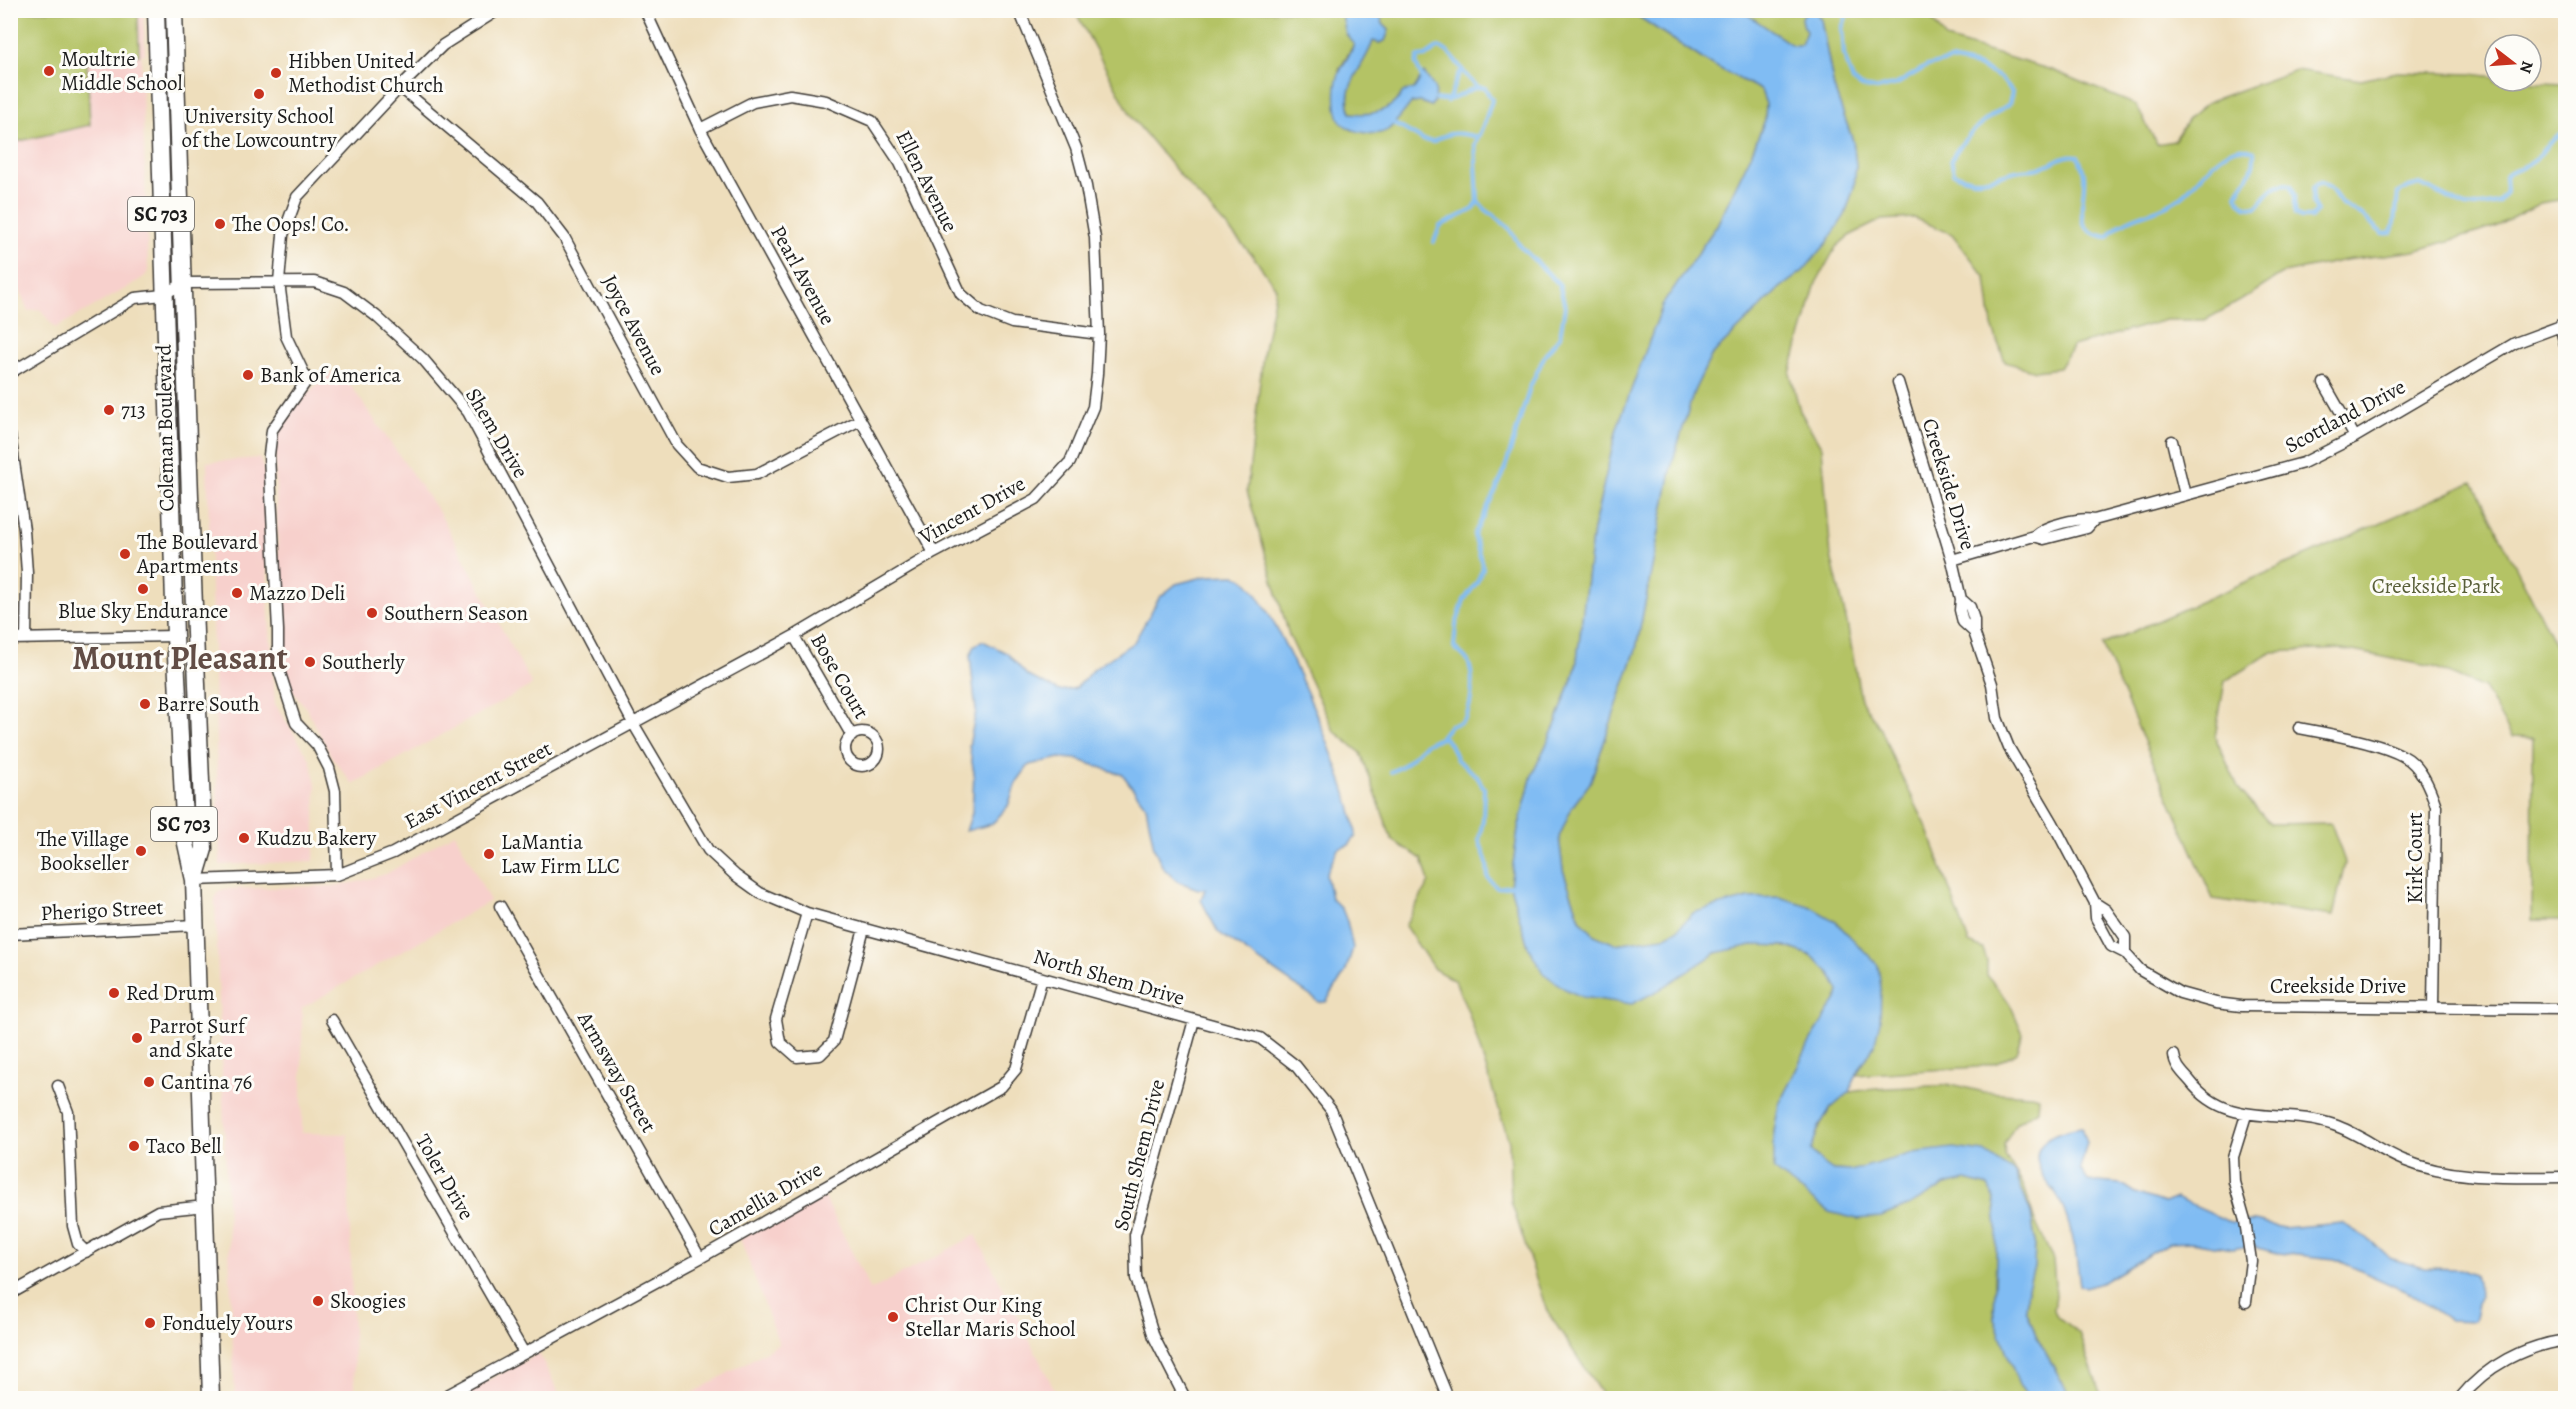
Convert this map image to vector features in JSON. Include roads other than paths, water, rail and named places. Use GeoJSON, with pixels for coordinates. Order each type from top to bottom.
{"type":"FeatureCollection","features":[{"type":"Feature","properties":{"kind":"main road","name":"Coleman Boulevard"},"geometry":{"type":"LineString","coordinates":[[156,10],[175,636],[186,845],[194,880],[211,1398]]}},
{"type":"Feature","properties":{"kind":"main road","name":"Coleman Boulevard"},"geometry":{"type":"LineString","coordinates":[[174,10],[204,849],[194,880]]}},
{"type":"Feature","properties":{"kind":"main road"},"geometry":{"type":"LineString","coordinates":[[159,133],[166,159],[171,246],[184,284]]}},
{"type":"Feature","properties":{"kind":"main road"},"geometry":{"type":"LineString","coordinates":[[163,295],[175,326],[181,410],[188,449]]}},
{"type":"Feature","properties":{"kind":"street"},"geometry":{"type":"LineString","coordinates":[[337,875],[335,791],[329,768],[317,745],[296,723],[278,667],[269,455],[272,430],[307,380],[286,336],[279,282],[283,235],[297,198],[400,87],[443,45],[498,10]]}},
{"type":"Feature","properties":{"kind":"street","name":"Pearl Avenue"},"geometry":{"type":"LineString","coordinates":[[645,10],[700,129],[934,553]]}},
{"type":"Feature","properties":{"kind":"street","name":"Vincent Drive"},"geometry":{"type":"LineString","coordinates":[[633,723],[794,636],[934,553],[1036,499],[1070,462],[1093,407],[1099,334],[1095,238],[1086,186],[1076,148],[1019,10]]}},
{"type":"Feature","properties":{"kind":"street","name":"Joyce Avenue"},"geometry":{"type":"LineString","coordinates":[[400,87],[537,202],[564,237],[677,445],[697,467],[728,477],[757,474],[860,420]]}},
{"type":"Feature","properties":{"kind":"street","name":"Ellen Avenue"},"geometry":{"type":"LineString","coordinates":[[700,129],[753,102],[790,95],[826,101],[872,121],[900,163],[961,294],[981,311],[1012,323],[1099,334]]}},
{"type":"Feature","properties":{"kind":"street","name":"Shem Drive"},"geometry":{"type":"LineString","coordinates":[[163,295],[184,284],[314,282],[344,292],[376,316],[423,358],[468,412],[633,723]]}},
{"type":"Feature","properties":{"kind":"street"},"geometry":{"type":"LineString","coordinates":[[10,373],[135,297],[163,295]]}},
{"type":"Feature","properties":{"kind":"street"},"geometry":{"type":"LineString","coordinates":[[2563,324],[2565,348]]}},
{"type":"Feature","properties":{"kind":"street","name":"Scottland Drive"},"geometry":{"type":"LineString","coordinates":[[1952,560],[2034,536],[2044,539],[2087,528],[2094,520],[2303,463],[2355,437],[2515,343],[2563,324]]}},
{"type":"Feature","properties":{"kind":"street","name":"Creekside Drive"},"geometry":{"type":"LineString","coordinates":[[1898,382],[1952,560],[1961,598],[1970,608],[1974,620],[1974,632],[1992,684],[1997,718],[2009,748],[2054,823],[2095,903],[2096,918],[2111,946],[2125,953],[2140,970],[2180,993],[2216,1003],[2241,1006],[2565,1009]]}},
{"type":"Feature","properties":{"kind":"street"},"geometry":{"type":"LineString","coordinates":[[2324,383],[2355,437]]}},
{"type":"Feature","properties":{"kind":"street"},"geometry":{"type":"LineString","coordinates":[[10,435],[24,530],[27,573],[26,639]]}},
{"type":"Feature","properties":{"kind":"street"},"geometry":{"type":"LineString","coordinates":[[2172,441],[2185,495]]}},
{"type":"Feature","properties":{"kind":"street"},"geometry":{"type":"LineString","coordinates":[[10,639],[175,636]]}},
{"type":"Feature","properties":{"kind":"street","name":"Bose Court"},"geometry":{"type":"LineString","coordinates":[[794,636],[852,736]]}},
{"type":"Feature","properties":{"kind":"street","name":"East Vincent Street"},"geometry":{"type":"LineString","coordinates":[[194,880],[337,875],[393,853],[633,723]]}},
{"type":"Feature","properties":{"kind":"street","name":"North Shem Drive"},"geometry":{"type":"LineString","coordinates":[[633,723],[708,850],[735,875],[760,893],[807,913],[1260,1038],[1296,1066],[1331,1110],[1448,1398]]}},
{"type":"Feature","properties":{"kind":"street","name":"Kirk Court"},"geometry":{"type":"LineString","coordinates":[[2300,728],[2405,756],[2427,781],[2436,806],[2433,1006]]}},
{"type":"Feature","properties":{"kind":"street","name":"Armsway Street"},"geometry":{"type":"LineString","coordinates":[[500,906],[700,1258]]}},
{"type":"Feature","properties":{"kind":"street"},"geometry":{"type":"LineString","coordinates":[[807,913],[776,1019],[780,1042],[797,1057],[820,1055],[834,1041],[864,929]]}},
{"type":"Feature","properties":{"kind":"street","name":"Pherigo Street"},"geometry":{"type":"LineString","coordinates":[[10,934],[196,925]]}},
{"type":"Feature","properties":{"kind":"street","name":"Camellia Drive"},"geometry":{"type":"LineString","coordinates":[[442,1398],[700,1258],[1001,1087],[1016,1069],[1042,978]]}},
{"type":"Feature","properties":{"kind":"street","name":"Toler Drive"},"geometry":{"type":"LineString","coordinates":[[332,1020],[524,1353]]}},
{"type":"Feature","properties":{"kind":"street","name":"South Shem Drive"},"geometry":{"type":"LineString","coordinates":[[1185,1398],[1154,1337],[1136,1278],[1135,1235],[1194,1020]]}},
{"type":"Feature","properties":{"kind":"street"},"geometry":{"type":"LineString","coordinates":[[2174,1055],[2174,1062],[2196,1090],[2212,1102],[2246,1115],[2335,1125],[2404,1160],[2462,1176],[2565,1178]]}},
{"type":"Feature","properties":{"kind":"street"},"geometry":{"type":"LineString","coordinates":[[58,1086],[68,1113],[73,1226],[78,1244],[86,1252]]}},
{"type":"Feature","properties":{"kind":"street"},"geometry":{"type":"LineString","coordinates":[[2246,1115],[2233,1157],[2234,1182],[2245,1221],[2250,1261],[2246,1302]]}},
{"type":"Feature","properties":{"kind":"street"},"geometry":{"type":"LineString","coordinates":[[10,1294],[158,1211],[205,1206]]}},
{"type":"Feature","properties":{"kind":"street"},"geometry":{"type":"LineString","coordinates":[[2460,1398],[2502,1361],[2544,1343],[2565,1340]]}},
{"type":"Feature","properties":{"kind":"water"},"geometry":{"type":"Polygon","coordinates":[[[1341,11],[1379,11],[1383,24],[1389,30],[1385,41],[1379,43],[1373,41],[1351,85],[1348,103],[1351,113],[1374,113],[1387,108],[1403,92],[1414,89],[1424,73],[1436,93],[1431,106],[1421,102],[1411,103],[1390,128],[1380,133],[1359,132],[1342,123],[1336,106],[1337,81],[1354,44],[1346,34],[1341,11]]]}},
{"type":"Feature","properties":{"kind":"water"},"geometry":{"type":"Polygon","coordinates":[[[1630,11],[1742,11],[1792,45],[1801,45],[1806,32],[1801,18],[1807,11],[1815,11],[1821,20],[1834,88],[1853,141],[1856,165],[1854,187],[1845,215],[1827,243],[1803,271],[1780,288],[1711,356],[1694,391],[1673,460],[1636,649],[1590,783],[1572,807],[1559,837],[1563,870],[1580,919],[1594,935],[1615,944],[1664,937],[1676,931],[1693,913],[1713,907],[1749,898],[1779,897],[1809,906],[1835,921],[1878,965],[1881,988],[1880,1022],[1874,1046],[1856,1075],[1850,1092],[1830,1109],[1819,1126],[1811,1150],[1821,1162],[1833,1170],[1851,1171],[1913,1153],[1953,1148],[1984,1152],[2015,1173],[2031,1214],[2035,1241],[2034,1267],[2028,1287],[2026,1309],[2037,1337],[2071,1398],[2029,1398],[2019,1385],[1994,1318],[1997,1227],[1994,1198],[1988,1186],[1966,1180],[1945,1185],[1910,1205],[1881,1217],[1857,1219],[1829,1212],[1774,1170],[1774,1132],[1779,1104],[1812,1038],[1837,999],[1839,991],[1830,973],[1812,956],[1785,946],[1752,945],[1716,953],[1659,990],[1632,1004],[1582,997],[1565,989],[1543,973],[1528,946],[1510,886],[1518,829],[1532,775],[1555,726],[1576,668],[1593,530],[1617,428],[1663,304],[1717,225],[1765,120],[1766,104],[1761,90],[1707,62],[1630,11]]]}},
{"type":"Feature","properties":{"kind":"water"},"geometry":{"type":"Polygon","coordinates":[[[1235,575],[1247,582],[1276,627],[1329,745],[1352,815],[1356,836],[1349,845],[1338,849],[1326,874],[1331,898],[1342,909],[1347,921],[1353,948],[1345,973],[1326,1002],[1319,1002],[1218,932],[1201,900],[1205,889],[1198,889],[1177,881],[1163,868],[1154,848],[1146,806],[1123,775],[1076,759],[1060,758],[1029,765],[1016,783],[1008,806],[992,824],[966,831],[972,813],[974,773],[969,746],[976,711],[970,656],[975,645],[983,641],[1007,653],[1028,676],[1059,691],[1076,688],[1094,669],[1134,642],[1159,598],[1176,584],[1207,576],[1235,575]]]}},
{"type":"Feature","properties":{"kind":"water"},"geometry":{"type":"Polygon","coordinates":[[[2082,1127],[2087,1142],[2080,1169],[2088,1181],[2121,1184],[2135,1193],[2164,1203],[2176,1198],[2230,1222],[2255,1221],[2283,1228],[2342,1223],[2370,1240],[2389,1258],[2424,1268],[2460,1269],[2475,1275],[2480,1296],[2474,1321],[2449,1320],[2409,1293],[2335,1259],[2278,1253],[2249,1246],[2232,1249],[2191,1242],[2169,1243],[2103,1282],[2086,1288],[2080,1285],[2073,1240],[2065,1213],[2057,1195],[2043,1176],[2037,1155],[2045,1140],[2053,1135],[2082,1127]]]}},
{"type":"Feature","properties":{"kind":"waterway"},"geometry":{"type":"LineString","coordinates":[[1849,10],[1842,28],[1844,55],[1853,81],[1862,87],[1877,89],[1897,84],[1927,66],[1951,60],[1977,66],[2001,78],[2012,92],[2009,104],[1976,128],[1956,151],[1951,160],[1954,173],[1971,179],[1985,180],[2019,170],[2039,168],[2068,156],[2078,156],[2084,174],[2083,221],[2087,229],[2095,234],[2108,237],[2115,229],[2131,219],[2176,200],[2216,160],[2232,150],[2241,148],[2254,151],[2252,169],[2237,195],[2244,205],[2257,207],[2275,187],[2291,185],[2295,196],[2295,214],[2301,218],[2311,218],[2317,211],[2312,202],[2313,188],[2320,182],[2331,189],[2341,203],[2364,217],[2383,234],[2391,233],[2395,222],[2398,193],[2420,184],[2465,206],[2475,207],[2498,203],[2506,192],[2505,176],[2534,161],[2551,140],[2566,133]]}},
{"type":"Feature","properties":{"kind":"waterway"},"geometry":{"type":"LineString","coordinates":[[1422,78],[1416,64],[1418,57],[1426,56],[1439,47],[1455,60],[1478,87]]}},
{"type":"Feature","properties":{"kind":"waterway"},"geometry":{"type":"LineString","coordinates":[[1447,101],[1462,70]]}},
{"type":"Feature","properties":{"kind":"waterway"},"geometry":{"type":"LineString","coordinates":[[1436,99],[1450,99],[1473,89],[1485,88],[1492,100],[1475,144],[1478,201],[1508,227],[1521,247],[1559,284],[1565,306],[1560,336],[1545,355],[1530,387],[1503,475],[1474,535],[1483,568],[1477,582],[1464,600],[1456,625],[1454,647],[1469,664],[1472,683],[1471,698],[1465,718],[1460,723],[1450,725],[1439,739]]}},
{"type":"Feature","properties":{"kind":"waterway"},"geometry":{"type":"LineString","coordinates":[[1393,123],[1423,140],[1433,142],[1454,134],[1478,137]]}},
{"type":"Feature","properties":{"kind":"waterway"},"geometry":{"type":"LineString","coordinates":[[1434,242],[1440,226],[1474,209],[1478,201]]}},
{"type":"Feature","properties":{"kind":"waterway"},"geometry":{"type":"LineString","coordinates":[[1391,772],[1404,764],[1427,743],[1444,738],[1450,744],[1457,760],[1476,775],[1484,788],[1483,820],[1479,840],[1487,863],[1488,878],[1497,888],[1510,886]]}},
{"type":"Feature","properties":{"kind":"place","name":"Moultrie Middle School"},"geometry":{"type":"Point","coordinates":[49,71]}},
{"type":"Feature","properties":{"kind":"place","name":"Hibben United Methodist Church"},"geometry":{"type":"Point","coordinates":[276,73]}},
{"type":"Feature","properties":{"kind":"place","name":"University School of the Lowcountry"},"geometry":{"type":"Point","coordinates":[259,94]}},
{"type":"Feature","properties":{"kind":"place","name":"The Oops! Co."},"geometry":{"type":"Point","coordinates":[220,224]}},
{"type":"Feature","properties":{"kind":"place","name":"Bank of America"},"geometry":{"type":"Point","coordinates":[248,375]}},
{"type":"Feature","properties":{"kind":"place","name":"713"},"geometry":{"type":"Point","coordinates":[109,410]}},
{"type":"Feature","properties":{"kind":"place","name":"The Boulevard Apartments"},"geometry":{"type":"Point","coordinates":[125,554]}},
{"type":"Feature","properties":{"kind":"place","name":"Blue Sky Endurance"},"geometry":{"type":"Point","coordinates":[143,589]}},
{"type":"Feature","properties":{"kind":"place","name":"Mazzo Deli"},"geometry":{"type":"Point","coordinates":[237,593]}},
{"type":"Feature","properties":{"kind":"place","name":"Southern Season"},"geometry":{"type":"Point","coordinates":[372,613]}},
{"type":"Feature","properties":{"kind":"place","name":"Southerly"},"geometry":{"type":"Point","coordinates":[310,662]}},
{"type":"Feature","properties":{"kind":"place","name":"Barre South"},"geometry":{"type":"Point","coordinates":[145,704]}},
{"type":"Feature","properties":{"kind":"place","name":"Kudzu Bakery"},"geometry":{"type":"Point","coordinates":[244,838]}},
{"type":"Feature","properties":{"kind":"place","name":"The Village Bookseller"},"geometry":{"type":"Point","coordinates":[141,851]}},
{"type":"Feature","properties":{"kind":"place","name":"LaMantia Law Firm LLC"},"geometry":{"type":"Point","coordinates":[489,854]}},
{"type":"Feature","properties":{"kind":"place","name":"Red Drum"},"geometry":{"type":"Point","coordinates":[114,993]}},
{"type":"Feature","properties":{"kind":"place","name":"Parrot Surf and Skate"},"geometry":{"type":"Point","coordinates":[137,1038]}},
{"type":"Feature","properties":{"kind":"place","name":"Cantina 76"},"geometry":{"type":"Point","coordinates":[149,1082]}},
{"type":"Feature","properties":{"kind":"place","name":"Taco Bell"},"geometry":{"type":"Point","coordinates":[134,1146]}},
{"type":"Feature","properties":{"kind":"place","name":"Skoogies"},"geometry":{"type":"Point","coordinates":[318,1301]}},
{"type":"Feature","properties":{"kind":"place","name":"Christ Our King Stellar Maris School"},"geometry":{"type":"Point","coordinates":[893,1317]}},
{"type":"Feature","properties":{"kind":"place","name":"Fonduely Yours"},"geometry":{"type":"Point","coordinates":[150,1323]}},
{"type":"Feature","properties":{"kind":"district","name":"Mount Pleasant"},"geometry":{"type":"Point","coordinates":[180,657]}},
{"type":"Feature","properties":{"kind":"park label","name":"Creekside Park"},"geometry":{"type":"Point","coordinates":[2436,586]}}]}
